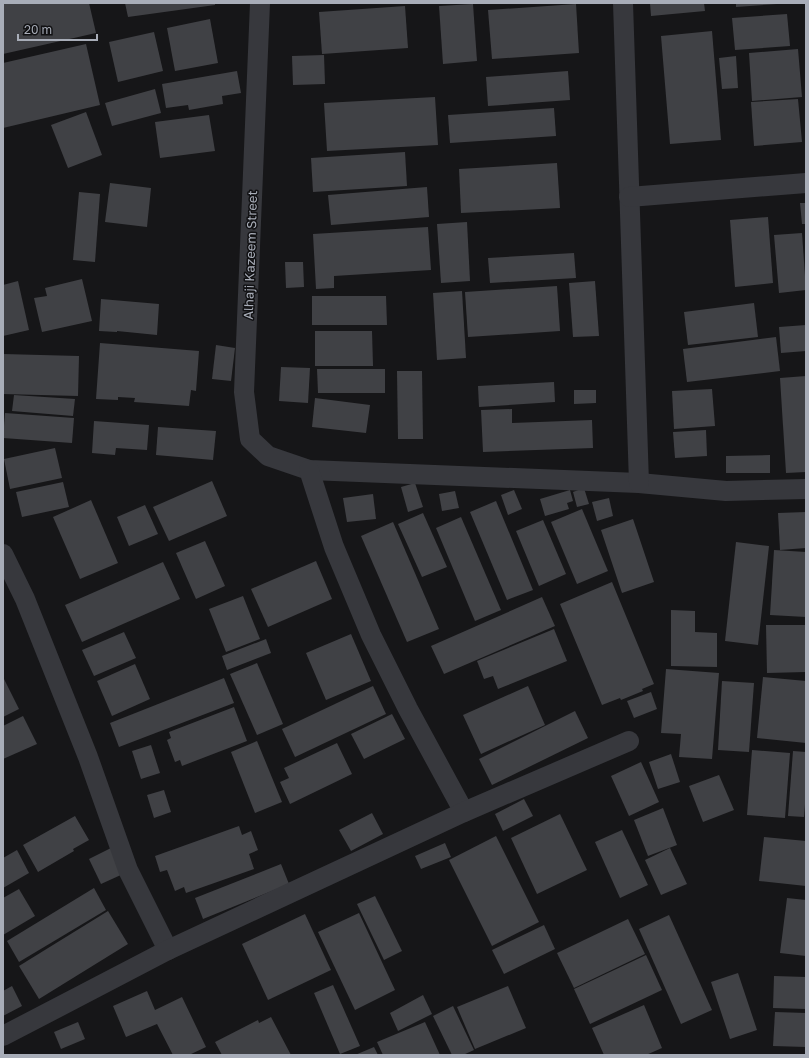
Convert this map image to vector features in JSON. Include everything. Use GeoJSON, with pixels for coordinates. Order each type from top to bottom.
{"type":"FeatureCollection","features":[{"type":"Feature","properties":{"kind":"street","name":"Alhaji Kazeem Street"},"geometry":{"type":"LineString","coordinates":[[260,3],[244,392],[250,439],[268,456],[309,470],[639,483],[726,490],[806,489]]}},
{"type":"Feature","properties":{"kind":"street"},"geometry":{"type":"LineString","coordinates":[[623,3],[639,483]]}},
{"type":"Feature","properties":{"kind":"street"},"geometry":{"type":"LineString","coordinates":[[629,196],[806,183]]}},
{"type":"Feature","properties":{"kind":"street"},"geometry":{"type":"LineString","coordinates":[[309,470],[334,546],[371,635],[408,709],[464,812]]}},
{"type":"Feature","properties":{"kind":"street"},"geometry":{"type":"LineString","coordinates":[[3,554],[25,599],[88,757],[128,870],[168,950]]}},
{"type":"Feature","properties":{"kind":"street"},"geometry":{"type":"LineString","coordinates":[[3,1036],[168,950],[464,812],[629,741]]}},
{"type":"Feature","properties":{"kind":"building"},"geometry":{"type":"Polygon","coordinates":[[[3,3],[89,3],[96,33],[3,54],[3,3]]]}},
{"type":"Feature","properties":{"kind":"building"},"geometry":{"type":"Polygon","coordinates":[[[125,3],[215,3],[215,5],[128,17],[125,3]]]}},
{"type":"Feature","properties":{"kind":"building"},"geometry":{"type":"Polygon","coordinates":[[[650,3],[704,3],[705,11],[651,16],[650,3]]]}},
{"type":"Feature","properties":{"kind":"building"},"geometry":{"type":"Polygon","coordinates":[[[736,3],[777,3],[777,4],[736,7],[736,3]]]}},
{"type":"Feature","properties":{"kind":"building"},"geometry":{"type":"Polygon","coordinates":[[[473,4],[477,61],[443,64],[439,6],[473,4]]]}},
{"type":"Feature","properties":{"kind":"building"},"geometry":{"type":"Polygon","coordinates":[[[576,4],[579,53],[492,59],[488,10],[576,4]]]}},
{"type":"Feature","properties":{"kind":"building"},"geometry":{"type":"Polygon","coordinates":[[[405,6],[408,48],[322,54],[319,12],[405,6]]]}},
{"type":"Feature","properties":{"kind":"building"},"geometry":{"type":"Polygon","coordinates":[[[787,14],[790,46],[735,50],[732,18],[787,14]]]}},
{"type":"Feature","properties":{"kind":"building"},"geometry":{"type":"Polygon","coordinates":[[[210,19],[218,63],[175,71],[167,28],[210,19]]]}},
{"type":"Feature","properties":{"kind":"building"},"geometry":{"type":"Polygon","coordinates":[[[712,31],[721,140],[670,144],[661,36],[712,31]]]}},
{"type":"Feature","properties":{"kind":"building"},"geometry":{"type":"Polygon","coordinates":[[[154,32],[163,71],[118,82],[109,42],[154,32]]]}},
{"type":"Feature","properties":{"kind":"building"},"geometry":{"type":"Polygon","coordinates":[[[86,44],[100,105],[3,128],[3,63],[86,44]]]}},
{"type":"Feature","properties":{"kind":"building"},"geometry":{"type":"Polygon","coordinates":[[[798,49],[802,97],[752,101],[749,53],[798,49]]]}},
{"type":"Feature","properties":{"kind":"building"},"geometry":{"type":"Polygon","coordinates":[[[324,55],[325,84],[293,85],[292,56],[324,55]]]}},
{"type":"Feature","properties":{"kind":"building"},"geometry":{"type":"Polygon","coordinates":[[[736,56],[738,88],[722,89],[719,58],[736,56]]]}},
{"type":"Feature","properties":{"kind":"building"},"geometry":{"type":"Polygon","coordinates":[[[237,71],[241,93],[222,96],[223,104],[189,110],[188,105],[166,108],[162,84],[237,71]]]}},
{"type":"Feature","properties":{"kind":"building"},"geometry":{"type":"Polygon","coordinates":[[[568,71],[570,100],[488,106],[486,77],[568,71]]]}},
{"type":"Feature","properties":{"kind":"building"},"geometry":{"type":"Polygon","coordinates":[[[155,89],[161,113],[112,126],[105,103],[155,89]]]}},
{"type":"Feature","properties":{"kind":"building"},"geometry":{"type":"Polygon","coordinates":[[[435,97],[438,145],[327,151],[324,103],[435,97]]]}},
{"type":"Feature","properties":{"kind":"building"},"geometry":{"type":"Polygon","coordinates":[[[798,99],[802,142],[754,146],[751,102],[798,99]]]}},
{"type":"Feature","properties":{"kind":"building"},"geometry":{"type":"Polygon","coordinates":[[[554,108],[556,136],[450,143],[448,115],[554,108]]]}},
{"type":"Feature","properties":{"kind":"building"},"geometry":{"type":"Polygon","coordinates":[[[86,112],[102,155],[68,168],[51,125],[86,112]]]}},
{"type":"Feature","properties":{"kind":"building"},"geometry":{"type":"Polygon","coordinates":[[[209,115],[215,151],[160,158],[155,122],[209,115]]]}},
{"type":"Feature","properties":{"kind":"building"},"geometry":{"type":"Polygon","coordinates":[[[405,152],[407,186],[313,192],[311,158],[405,152]]]}},
{"type":"Feature","properties":{"kind":"building"},"geometry":{"type":"Polygon","coordinates":[[[557,163],[560,208],[461,213],[459,169],[557,163]]]}},
{"type":"Feature","properties":{"kind":"building"},"geometry":{"type":"Polygon","coordinates":[[[110,183],[151,188],[147,227],[105,222],[110,183]]]}},
{"type":"Feature","properties":{"kind":"building"},"geometry":{"type":"Polygon","coordinates":[[[427,187],[429,217],[331,225],[328,195],[427,187]]]}},
{"type":"Feature","properties":{"kind":"building"},"geometry":{"type":"Polygon","coordinates":[[[79,192],[100,194],[95,262],[73,260],[79,192]]]}},
{"type":"Feature","properties":{"kind":"building"},"geometry":{"type":"Polygon","coordinates":[[[800,203],[806,203],[806,224],[802,224],[800,203]]]}},
{"type":"Feature","properties":{"kind":"building"},"geometry":{"type":"Polygon","coordinates":[[[768,217],[773,283],[735,287],[730,220],[768,217]]]}},
{"type":"Feature","properties":{"kind":"building"},"geometry":{"type":"Polygon","coordinates":[[[467,222],[470,281],[441,283],[437,224],[467,222]]]}},
{"type":"Feature","properties":{"kind":"building"},"geometry":{"type":"Polygon","coordinates":[[[428,227],[431,270],[334,276],[334,288],[316,289],[313,234],[428,227]]]}},
{"type":"Feature","properties":{"kind":"building"},"geometry":{"type":"Polygon","coordinates":[[[802,233],[806,290],[779,293],[774,235],[802,233]]]}},
{"type":"Feature","properties":{"kind":"building"},"geometry":{"type":"Polygon","coordinates":[[[574,253],[576,278],[490,283],[488,258],[574,253]]]}},
{"type":"Feature","properties":{"kind":"building"},"geometry":{"type":"Polygon","coordinates":[[[285,262],[303,262],[304,287],[286,288],[285,262]]]}},
{"type":"Feature","properties":{"kind":"building"},"geometry":{"type":"Polygon","coordinates":[[[82,279],[92,321],[42,332],[34,298],[47,296],[45,288],[82,279]]]}},
{"type":"Feature","properties":{"kind":"building"},"geometry":{"type":"Polygon","coordinates":[[[18,281],[29,330],[3,336],[3,285],[18,281]]]}},
{"type":"Feature","properties":{"kind":"building"},"geometry":{"type":"Polygon","coordinates":[[[595,281],[599,336],[573,337],[569,283],[595,281]]]}},
{"type":"Feature","properties":{"kind":"building"},"geometry":{"type":"Polygon","coordinates":[[[557,286],[560,331],[468,337],[465,292],[557,286]]]}},
{"type":"Feature","properties":{"kind":"building"},"geometry":{"type":"Polygon","coordinates":[[[462,291],[466,358],[437,360],[433,293],[462,291]]]}},
{"type":"Feature","properties":{"kind":"building"},"geometry":{"type":"Polygon","coordinates":[[[312,296],[386,296],[387,325],[312,325],[312,296]]]}},
{"type":"Feature","properties":{"kind":"building"},"geometry":{"type":"Polygon","coordinates":[[[101,299],[159,304],[157,335],[117,331],[99,331],[101,299]]]}},
{"type":"Feature","properties":{"kind":"building"},"geometry":{"type":"Polygon","coordinates":[[[754,303],[758,337],[688,345],[684,312],[754,303]]]}},
{"type":"Feature","properties":{"kind":"building"},"geometry":{"type":"Polygon","coordinates":[[[806,325],[806,351],[781,353],[779,327],[806,325]]]}},
{"type":"Feature","properties":{"kind":"building"},"geometry":{"type":"Polygon","coordinates":[[[315,331],[372,331],[373,366],[315,366],[315,331]]]}},
{"type":"Feature","properties":{"kind":"building"},"geometry":{"type":"Polygon","coordinates":[[[776,337],[780,371],[687,382],[683,349],[776,337]]]}},
{"type":"Feature","properties":{"kind":"building"},"geometry":{"type":"Polygon","coordinates":[[[100,343],[199,351],[196,391],[191,390],[189,406],[134,402],[135,398],[118,397],[118,400],[96,399],[100,343]]]}},
{"type":"Feature","properties":{"kind":"building"},"geometry":{"type":"Polygon","coordinates":[[[216,345],[235,348],[231,381],[212,379],[216,345]]]}},
{"type":"Feature","properties":{"kind":"building"},"geometry":{"type":"Polygon","coordinates":[[[3,354],[79,356],[78,396],[3,394],[3,354]]]}},
{"type":"Feature","properties":{"kind":"building"},"geometry":{"type":"Polygon","coordinates":[[[281,367],[310,368],[308,403],[279,401],[281,367]]]}},
{"type":"Feature","properties":{"kind":"building"},"geometry":{"type":"Polygon","coordinates":[[[317,369],[385,369],[385,393],[318,393],[317,369]]]}},
{"type":"Feature","properties":{"kind":"building"},"geometry":{"type":"Polygon","coordinates":[[[397,371],[422,371],[423,439],[398,439],[397,371]]]}},
{"type":"Feature","properties":{"kind":"building"},"geometry":{"type":"Polygon","coordinates":[[[806,376],[806,472],[786,473],[780,378],[806,376]]]}},
{"type":"Feature","properties":{"kind":"building"},"geometry":{"type":"Polygon","coordinates":[[[554,382],[555,402],[479,407],[478,386],[554,382]]]}},
{"type":"Feature","properties":{"kind":"building"},"geometry":{"type":"Polygon","coordinates":[[[712,389],[715,426],[674,429],[672,391],[712,389]]]}},
{"type":"Feature","properties":{"kind":"building"},"geometry":{"type":"Polygon","coordinates":[[[574,390],[596,390],[596,403],[574,404],[574,390]]]}},
{"type":"Feature","properties":{"kind":"building"},"geometry":{"type":"Polygon","coordinates":[[[14,395],[75,399],[73,416],[12,411],[14,395]]]}},
{"type":"Feature","properties":{"kind":"building"},"geometry":{"type":"Polygon","coordinates":[[[315,398],[370,405],[366,433],[312,427],[315,398]]]}},
{"type":"Feature","properties":{"kind":"building"},"geometry":{"type":"Polygon","coordinates":[[[512,409],[512,423],[592,420],[593,448],[483,452],[481,410],[512,409]]]}},
{"type":"Feature","properties":{"kind":"building"},"geometry":{"type":"Polygon","coordinates":[[[5,413],[74,418],[72,443],[3,438],[5,413]]]}},
{"type":"Feature","properties":{"kind":"building"},"geometry":{"type":"Polygon","coordinates":[[[94,421],[149,425],[147,450],[116,448],[115,455],[92,453],[94,421]]]}},
{"type":"Feature","properties":{"kind":"building"},"geometry":{"type":"Polygon","coordinates":[[[158,427],[216,431],[213,460],[156,455],[158,427]]]}},
{"type":"Feature","properties":{"kind":"building"},"geometry":{"type":"Polygon","coordinates":[[[706,430],[707,456],[675,458],[673,432],[706,430]]]}},
{"type":"Feature","properties":{"kind":"building"},"geometry":{"type":"Polygon","coordinates":[[[55,448],[62,478],[10,489],[4,459],[55,448]]]}},
{"type":"Feature","properties":{"kind":"building"},"geometry":{"type":"Polygon","coordinates":[[[770,455],[770,473],[726,473],[726,456],[770,455]]]}},
{"type":"Feature","properties":{"kind":"building"},"geometry":{"type":"Polygon","coordinates":[[[212,481],[227,516],[169,541],[153,507],[212,481]]]}},
{"type":"Feature","properties":{"kind":"building"},"geometry":{"type":"Polygon","coordinates":[[[63,482],[69,507],[22,517],[16,492],[63,482]]]}},
{"type":"Feature","properties":{"kind":"building"},"geometry":{"type":"Polygon","coordinates":[[[415,483],[423,507],[408,512],[401,487],[415,483]]]}},
{"type":"Feature","properties":{"kind":"building"},"geometry":{"type":"Polygon","coordinates":[[[584,488],[589,504],[577,507],[573,492],[584,488]]]}},
{"type":"Feature","properties":{"kind":"building"},"geometry":{"type":"Polygon","coordinates":[[[514,490],[522,509],[508,515],[501,495],[514,490]]]}},
{"type":"Feature","properties":{"kind":"building"},"geometry":{"type":"Polygon","coordinates":[[[570,490],[573,501],[567,503],[569,509],[545,516],[540,499],[570,490]]]}},
{"type":"Feature","properties":{"kind":"building"},"geometry":{"type":"Polygon","coordinates":[[[455,491],[459,508],[442,511],[439,494],[455,491]]]}},
{"type":"Feature","properties":{"kind":"building"},"geometry":{"type":"Polygon","coordinates":[[[373,494],[376,519],[347,522],[343,498],[373,494]]]}},
{"type":"Feature","properties":{"kind":"building"},"geometry":{"type":"Polygon","coordinates":[[[609,498],[613,516],[597,521],[592,502],[609,498]]]}},
{"type":"Feature","properties":{"kind":"building"},"geometry":{"type":"Polygon","coordinates":[[[91,500],[118,563],[80,579],[53,517],[91,500]]]}},
{"type":"Feature","properties":{"kind":"building"},"geometry":{"type":"Polygon","coordinates":[[[496,501],[533,590],[507,600],[470,512],[496,501]]]}},
{"type":"Feature","properties":{"kind":"building"},"geometry":{"type":"Polygon","coordinates":[[[145,505],[158,534],[129,546],[117,517],[145,505]]]}},
{"type":"Feature","properties":{"kind":"building"},"geometry":{"type":"Polygon","coordinates":[[[582,509],[608,571],[577,584],[551,522],[582,509]]]}},
{"type":"Feature","properties":{"kind":"building"},"geometry":{"type":"Polygon","coordinates":[[[806,512],[806,548],[780,550],[778,513],[806,512]]]}},
{"type":"Feature","properties":{"kind":"building"},"geometry":{"type":"Polygon","coordinates":[[[423,513],[447,567],[422,577],[398,524],[423,513]]]}},
{"type":"Feature","properties":{"kind":"building"},"geometry":{"type":"Polygon","coordinates":[[[461,517],[501,610],[475,621],[436,528],[461,517]]]}},
{"type":"Feature","properties":{"kind":"building"},"geometry":{"type":"Polygon","coordinates":[[[633,519],[654,582],[622,593],[601,530],[633,519]]]}},
{"type":"Feature","properties":{"kind":"building"},"geometry":{"type":"Polygon","coordinates":[[[543,520],[566,574],[539,586],[516,531],[543,520]]]}},
{"type":"Feature","properties":{"kind":"building"},"geometry":{"type":"Polygon","coordinates":[[[393,522],[439,629],[407,642],[361,536],[393,522]]]}},
{"type":"Feature","properties":{"kind":"building"},"geometry":{"type":"Polygon","coordinates":[[[205,541],[225,586],[196,599],[176,553],[205,541]]]}},
{"type":"Feature","properties":{"kind":"building"},"geometry":{"type":"Polygon","coordinates":[[[736,542],[769,546],[758,645],[725,641],[736,542]]]}},
{"type":"Feature","properties":{"kind":"building"},"geometry":{"type":"Polygon","coordinates":[[[774,550],[806,552],[806,617],[770,615],[774,550]]]}},
{"type":"Feature","properties":{"kind":"building"},"geometry":{"type":"Polygon","coordinates":[[[316,561],[332,599],[268,627],[251,589],[316,561]]]}},
{"type":"Feature","properties":{"kind":"building"},"geometry":{"type":"Polygon","coordinates":[[[163,562],[180,599],[82,642],[65,605],[163,562]]]}},
{"type":"Feature","properties":{"kind":"building"},"geometry":{"type":"Polygon","coordinates":[[[612,582],[654,684],[642,689],[643,691],[621,700],[620,698],[602,705],[560,604],[612,582]]]}},
{"type":"Feature","properties":{"kind":"building"},"geometry":{"type":"Polygon","coordinates":[[[243,596],[260,639],[226,652],[209,609],[243,596]]]}},
{"type":"Feature","properties":{"kind":"building"},"geometry":{"type":"Polygon","coordinates":[[[542,597],[555,626],[444,674],[431,646],[542,597]]]}},
{"type":"Feature","properties":{"kind":"building"},"geometry":{"type":"Polygon","coordinates":[[[671,610],[695,611],[695,632],[717,633],[717,667],[671,666],[671,610]]]}},
{"type":"Feature","properties":{"kind":"building"},"geometry":{"type":"Polygon","coordinates":[[[766,625],[806,625],[806,672],[767,673],[766,625]]]}},
{"type":"Feature","properties":{"kind":"building"},"geometry":{"type":"Polygon","coordinates":[[[554,629],[567,661],[498,689],[493,676],[484,679],[477,661],[554,629]]]}},
{"type":"Feature","properties":{"kind":"building"},"geometry":{"type":"Polygon","coordinates":[[[124,632],[136,658],[94,676],[82,650],[124,632]]]}},
{"type":"Feature","properties":{"kind":"building"},"geometry":{"type":"Polygon","coordinates":[[[351,634],[371,681],[326,700],[306,653],[351,634]]]}},
{"type":"Feature","properties":{"kind":"building"},"geometry":{"type":"Polygon","coordinates":[[[266,639],[271,653],[227,670],[222,656],[266,639]]]}},
{"type":"Feature","properties":{"kind":"building"},"geometry":{"type":"Polygon","coordinates":[[[257,663],[283,724],[257,735],[230,674],[257,663]]]}},
{"type":"Feature","properties":{"kind":"building"},"geometry":{"type":"Polygon","coordinates":[[[135,664],[150,699],[112,716],[97,681],[135,664]]]}},
{"type":"Feature","properties":{"kind":"building"},"geometry":{"type":"Polygon","coordinates":[[[666,669],[719,673],[712,759],[679,757],[681,734],[661,733],[666,669]]]}},
{"type":"Feature","properties":{"kind":"building"},"geometry":{"type":"Polygon","coordinates":[[[3,677],[19,709],[3,717],[3,677]]]}},
{"type":"Feature","properties":{"kind":"building"},"geometry":{"type":"Polygon","coordinates":[[[763,677],[806,681],[806,743],[757,738],[763,677]]]}},
{"type":"Feature","properties":{"kind":"building"},"geometry":{"type":"Polygon","coordinates":[[[224,678],[234,703],[119,747],[110,723],[224,678]]]}},
{"type":"Feature","properties":{"kind":"building"},"geometry":{"type":"Polygon","coordinates":[[[722,681],[754,683],[749,752],[718,750],[722,681]]]}},
{"type":"Feature","properties":{"kind":"building"},"geometry":{"type":"Polygon","coordinates":[[[373,686],[386,714],[295,757],[282,729],[373,686]]]}},
{"type":"Feature","properties":{"kind":"building"},"geometry":{"type":"Polygon","coordinates":[[[528,686],[545,725],[481,754],[463,715],[528,686]]]}},
{"type":"Feature","properties":{"kind":"building"},"geometry":{"type":"Polygon","coordinates":[[[651,692],[657,709],[634,718],[627,701],[651,692]]]}},
{"type":"Feature","properties":{"kind":"building"},"geometry":{"type":"Polygon","coordinates":[[[234,707],[247,741],[182,766],[180,760],[175,762],[167,740],[171,738],[169,732],[234,707]]]}},
{"type":"Feature","properties":{"kind":"building"},"geometry":{"type":"Polygon","coordinates":[[[575,711],[588,738],[492,785],[479,759],[575,711]]]}},
{"type":"Feature","properties":{"kind":"building"},"geometry":{"type":"Polygon","coordinates":[[[392,714],[405,739],[364,759],[351,734],[392,714]]]}},
{"type":"Feature","properties":{"kind":"building"},"geometry":{"type":"Polygon","coordinates":[[[23,716],[37,744],[3,759],[3,726],[23,716]]]}},
{"type":"Feature","properties":{"kind":"building"},"geometry":{"type":"Polygon","coordinates":[[[257,741],[282,802],[255,813],[231,752],[257,741]]]}},
{"type":"Feature","properties":{"kind":"building"},"geometry":{"type":"Polygon","coordinates":[[[337,743],[352,774],[290,804],[280,782],[289,778],[284,768],[337,743]]]}},
{"type":"Feature","properties":{"kind":"building"},"geometry":{"type":"Polygon","coordinates":[[[151,745],[160,773],[141,779],[132,751],[151,745]]]}},
{"type":"Feature","properties":{"kind":"building"},"geometry":{"type":"Polygon","coordinates":[[[752,750],[790,753],[785,818],[747,815],[752,750]]]}},
{"type":"Feature","properties":{"kind":"building"},"geometry":{"type":"Polygon","coordinates":[[[793,751],[806,752],[806,792],[804,817],[788,816],[793,751]]]}},
{"type":"Feature","properties":{"kind":"building"},"geometry":{"type":"Polygon","coordinates":[[[671,754],[680,782],[658,789],[649,762],[671,754]]]}},
{"type":"Feature","properties":{"kind":"building"},"geometry":{"type":"Polygon","coordinates":[[[641,762],[659,802],[629,816],[611,776],[641,762]]]}},
{"type":"Feature","properties":{"kind":"building"},"geometry":{"type":"Polygon","coordinates":[[[719,775],[734,810],[703,822],[689,786],[719,775]]]}},
{"type":"Feature","properties":{"kind":"building"},"geometry":{"type":"Polygon","coordinates":[[[164,790],[171,812],[154,818],[147,795],[164,790]]]}},
{"type":"Feature","properties":{"kind":"building"},"geometry":{"type":"Polygon","coordinates":[[[524,799],[533,816],[503,831],[495,814],[524,799]]]}},
{"type":"Feature","properties":{"kind":"building"},"geometry":{"type":"Polygon","coordinates":[[[663,808],[677,845],[648,856],[634,820],[663,808]]]}},
{"type":"Feature","properties":{"kind":"building"},"geometry":{"type":"Polygon","coordinates":[[[372,813],[383,834],[351,851],[339,830],[372,813]]]}},
{"type":"Feature","properties":{"kind":"building"},"geometry":{"type":"Polygon","coordinates":[[[560,814],[587,870],[537,894],[511,838],[560,814]]]}},
{"type":"Feature","properties":{"kind":"building"},"geometry":{"type":"Polygon","coordinates":[[[75,816],[89,840],[73,849],[74,851],[38,872],[23,845],[75,816]]]}},
{"type":"Feature","properties":{"kind":"building"},"geometry":{"type":"Polygon","coordinates":[[[239,826],[242,835],[251,831],[258,850],[249,854],[254,869],[186,893],[184,887],[175,891],[167,870],[160,872],[155,856],[239,826]]]}},
{"type":"Feature","properties":{"kind":"building"},"geometry":{"type":"Polygon","coordinates":[[[622,830],[648,885],[620,898],[595,842],[622,830]]]}},
{"type":"Feature","properties":{"kind":"building"},"geometry":{"type":"Polygon","coordinates":[[[496,836],[539,922],[492,946],[449,860],[496,836]]]}},
{"type":"Feature","properties":{"kind":"building"},"geometry":{"type":"Polygon","coordinates":[[[764,837],[806,841],[806,886],[759,881],[764,837]]]}},
{"type":"Feature","properties":{"kind":"building"},"geometry":{"type":"Polygon","coordinates":[[[445,843],[451,857],[421,869],[415,856],[445,843]]]}},
{"type":"Feature","properties":{"kind":"building"},"geometry":{"type":"Polygon","coordinates":[[[111,848],[123,874],[101,884],[89,859],[111,848]]]}},
{"type":"Feature","properties":{"kind":"building"},"geometry":{"type":"Polygon","coordinates":[[[670,848],[687,884],[661,895],[645,860],[670,848]]]}},
{"type":"Feature","properties":{"kind":"building"},"geometry":{"type":"Polygon","coordinates":[[[17,850],[29,873],[3,888],[3,858],[17,850]]]}},
{"type":"Feature","properties":{"kind":"building"},"geometry":{"type":"Polygon","coordinates":[[[281,864],[289,884],[203,919],[195,898],[281,864]]]}},
{"type":"Feature","properties":{"kind":"building"},"geometry":{"type":"Polygon","coordinates":[[[94,888],[106,910],[19,962],[7,941],[94,888]]]}},
{"type":"Feature","properties":{"kind":"building"},"geometry":{"type":"Polygon","coordinates":[[[19,889],[35,916],[3,935],[3,898],[19,889]]]}},
{"type":"Feature","properties":{"kind":"building"},"geometry":{"type":"Polygon","coordinates":[[[375,896],[402,951],[384,960],[357,904],[375,896]]]}},
{"type":"Feature","properties":{"kind":"building"},"geometry":{"type":"Polygon","coordinates":[[[787,898],[806,900],[806,956],[780,953],[787,898]]]}},
{"type":"Feature","properties":{"kind":"building"},"geometry":{"type":"Polygon","coordinates":[[[108,911],[128,944],[39,999],[19,966],[108,911]]]}},
{"type":"Feature","properties":{"kind":"building"},"geometry":{"type":"Polygon","coordinates":[[[359,913],[395,990],[355,1010],[318,932],[359,913]]]}},
{"type":"Feature","properties":{"kind":"building"},"geometry":{"type":"Polygon","coordinates":[[[305,914],[331,970],[268,1000],[242,944],[305,914]]]}},
{"type":"Feature","properties":{"kind":"building"},"geometry":{"type":"Polygon","coordinates":[[[669,915],[712,1010],[681,1024],[639,929],[669,915]]]}},
{"type":"Feature","properties":{"kind":"building"},"geometry":{"type":"Polygon","coordinates":[[[628,919],[645,954],[574,988],[557,953],[628,919]]]}},
{"type":"Feature","properties":{"kind":"building"},"geometry":{"type":"Polygon","coordinates":[[[544,925],[555,949],[504,974],[492,950],[544,925]]]}},
{"type":"Feature","properties":{"kind":"building"},"geometry":{"type":"Polygon","coordinates":[[[646,955],[662,990],[590,1024],[574,989],[646,955]]]}},
{"type":"Feature","properties":{"kind":"building"},"geometry":{"type":"Polygon","coordinates":[[[738,973],[757,1030],[730,1039],[711,982],[738,973]]]}},
{"type":"Feature","properties":{"kind":"building"},"geometry":{"type":"Polygon","coordinates":[[[774,976],[806,977],[806,1009],[773,1008],[774,976]]]}},
{"type":"Feature","properties":{"kind":"building"},"geometry":{"type":"Polygon","coordinates":[[[333,985],[360,1046],[340,1054],[314,993],[333,985]]]}},
{"type":"Feature","properties":{"kind":"building"},"geometry":{"type":"Polygon","coordinates":[[[12,986],[22,1006],[3,1016],[3,991],[12,986]]]}},
{"type":"Feature","properties":{"kind":"building"},"geometry":{"type":"Polygon","coordinates":[[[508,986],[526,1028],[475,1049],[457,1007],[508,986]]]}},
{"type":"Feature","properties":{"kind":"building"},"geometry":{"type":"Polygon","coordinates":[[[147,991],[155,1010],[182,997],[206,1047],[189,1055],[173,1055],[157,1024],[126,1037],[113,1006],[147,991]]]}},
{"type":"Feature","properties":{"kind":"building"},"geometry":{"type":"Polygon","coordinates":[[[423,995],[432,1014],[398,1031],[390,1013],[423,995]]]}},
{"type":"Feature","properties":{"kind":"building"},"geometry":{"type":"Polygon","coordinates":[[[644,1005],[662,1048],[646,1055],[604,1055],[592,1028],[644,1005]]]}},
{"type":"Feature","properties":{"kind":"building"},"geometry":{"type":"Polygon","coordinates":[[[453,1006],[474,1050],[463,1055],[452,1055],[433,1016],[453,1006]]]}},
{"type":"Feature","properties":{"kind":"building"},"geometry":{"type":"Polygon","coordinates":[[[775,1012],[806,1013],[806,1047],[773,1046],[775,1012]]]}},
{"type":"Feature","properties":{"kind":"building"},"geometry":{"type":"Polygon","coordinates":[[[271,1017],[291,1055],[222,1055],[215,1042],[258,1020],[259,1023],[271,1017]]]}},
{"type":"Feature","properties":{"kind":"building"},"geometry":{"type":"Polygon","coordinates":[[[78,1022],[85,1039],[61,1049],[54,1032],[78,1022]]]}},
{"type":"Feature","properties":{"kind":"building"},"geometry":{"type":"Polygon","coordinates":[[[425,1022],[440,1055],[383,1055],[377,1042],[425,1022]]]}},
{"type":"Feature","properties":{"kind":"building"},"geometry":{"type":"Polygon","coordinates":[[[374,1047],[378,1055],[355,1055],[374,1047]]]}}]}
